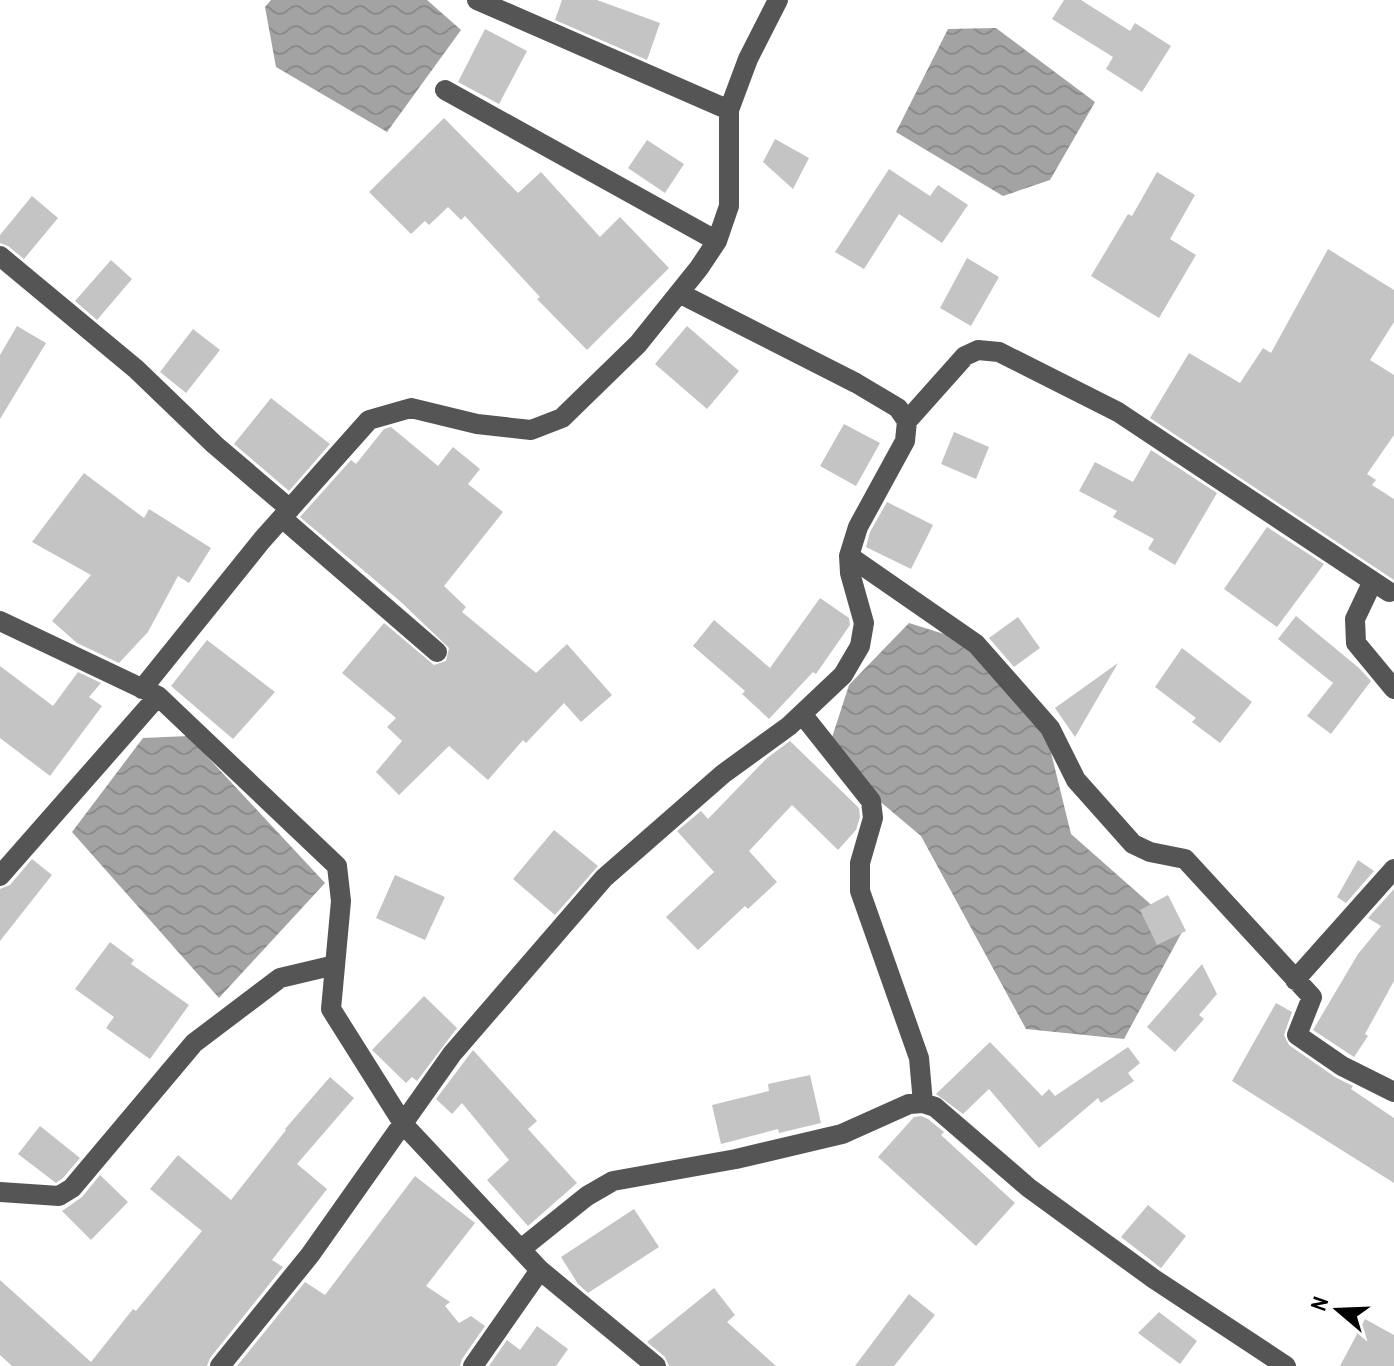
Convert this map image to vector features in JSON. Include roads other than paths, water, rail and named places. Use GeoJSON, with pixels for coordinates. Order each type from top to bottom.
{"type":"FeatureCollection","features":[{"type":"Feature","properties":{"kind":"street"},"geometry":{"type":"LineString","coordinates":[[477,0],[729,110]]}},
{"type":"Feature","properties":{"kind":"street"},"geometry":{"type":"LineString","coordinates":[[0,876],[150,692],[286,514],[369,420],[411,408],[477,424],[531,430],[562,418],[638,344],[717,241],[729,206],[729,110],[748,59],[778,0]]}},
{"type":"Feature","properties":{"kind":"street"},"geometry":{"type":"LineString","coordinates":[[445,90],[717,241]]}},
{"type":"Feature","properties":{"kind":"street"},"geometry":{"type":"LineString","coordinates":[[0,256],[136,369],[286,514],[437,652]]}},
{"type":"Feature","properties":{"kind":"street"},"geometry":{"type":"LineString","coordinates":[[679,293],[856,383],[898,408],[907,421]]}},
{"type":"Feature","properties":{"kind":"street"},"geometry":{"type":"LineString","coordinates":[[220,1366],[310,1255],[452,1054],[604,878],[723,774],[802,714],[843,675],[860,646],[864,623],[850,573],[849,556],[858,527],[905,441],[907,421],[965,356],[978,350],[999,352],[1118,412],[1381,587],[1355,619],[1356,643],[1394,689]]}},
{"type":"Feature","properties":{"kind":"street"},"geometry":{"type":"LineString","coordinates":[[849,556],[976,644],[1050,728],[1076,780],[1133,844],[1150,852],[1185,859],[1312,997],[1297,1035],[1342,1066],[1394,1092]]}},
{"type":"Feature","properties":{"kind":"street"},"geometry":{"type":"LineString","coordinates":[[0,622],[150,692],[337,866],[341,901],[331,1009],[404,1125],[540,1270],[656,1366]]}},
{"type":"Feature","properties":{"kind":"street"},"geometry":{"type":"LineString","coordinates":[[802,714],[871,801],[873,818],[860,863],[860,891],[919,1058],[923,1103]]}},
{"type":"Feature","properties":{"kind":"street"},"geometry":{"type":"LineString","coordinates":[[1295,980],[1394,869]]}},
{"type":"Feature","properties":{"kind":"street"},"geometry":{"type":"LineString","coordinates":[[0,1192],[59,1196],[72,1188],[194,1043],[280,978],[335,965]]}},
{"type":"Feature","properties":{"kind":"street"},"geometry":{"type":"LineString","coordinates":[[521,1249],[587,1196],[613,1181],[736,1159],[842,1134],[909,1104],[923,1103],[935,1107],[1029,1188],[1154,1279],[1286,1366]]}},
{"type":"Feature","properties":{"kind":"street"},"geometry":{"type":"LineString","coordinates":[[473,1366],[540,1270]]}},
{"type":"Feature","properties":{"kind":"water"},"geometry":{"type":"Polygon","coordinates":[[[271,0],[427,0],[461,30],[387,132],[276,67],[265,7],[271,0]]]}},
{"type":"Feature","properties":{"kind":"water"},"geometry":{"type":"Polygon","coordinates":[[[996,28],[1095,102],[1050,180],[1003,196],[896,132],[948,29],[996,28]]]}},
{"type":"Feature","properties":{"kind":"water"},"geometry":{"type":"Polygon","coordinates":[[[909,623],[960,639],[1046,732],[1071,834],[1182,932],[1124,1039],[1026,1029],[921,836],[826,756],[849,685],[909,623]]]}},
{"type":"Feature","properties":{"kind":"water"},"geometry":{"type":"Polygon","coordinates":[[[188,736],[325,883],[219,998],[72,832],[143,738],[188,736]]]}}]}
